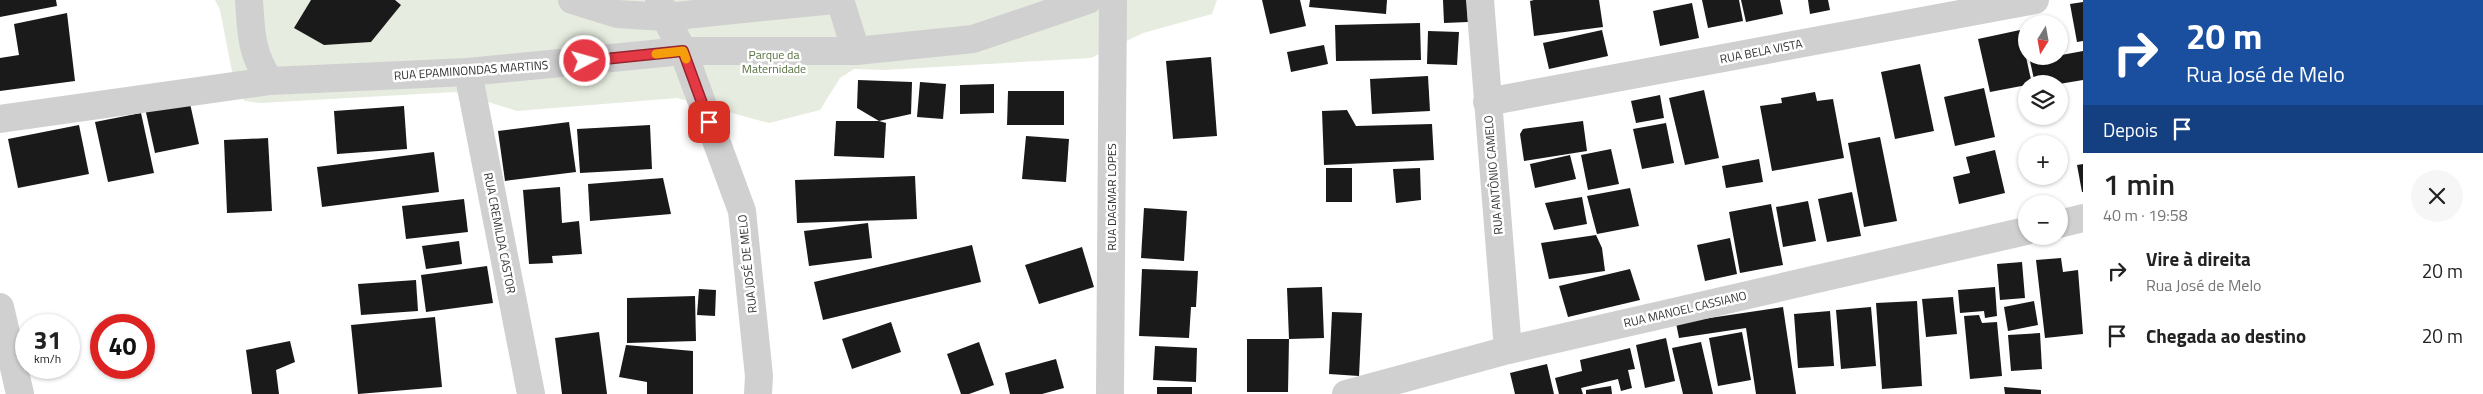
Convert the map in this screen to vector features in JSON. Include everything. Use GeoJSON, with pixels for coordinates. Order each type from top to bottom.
{"type":"FeatureCollection","features":[{"type":"Feature","properties":{"kind":"street"},"geometry":{"type":"LineString","coordinates":[[248,0],[252,44],[259,66],[270,81]]}},
{"type":"Feature","properties":{"kind":"street"},"geometry":{"type":"LineString","coordinates":[[572,0],[617,14],[662,9],[834,0]]}},
{"type":"Feature","properties":{"kind":"street"},"geometry":{"type":"LineString","coordinates":[[840,0],[856,51]]}},
{"type":"Feature","properties":{"kind":"street","name":"RUA EPAMINONDAS MARTINS"},"geometry":{"type":"LineString","coordinates":[[0,119],[270,81],[468,72],[683,51],[856,51],[973,39],[1088,0]]}},
{"type":"Feature","properties":{"kind":"street","name":"RUA DAGMAR LOPES"},"geometry":{"type":"LineString","coordinates":[[1110,394],[1113,0]]}},
{"type":"Feature","properties":{"kind":"street","name":"RUA ANTÔNIO CAMELO"},"geometry":{"type":"LineString","coordinates":[[1480,0],[1508,350]]}},
{"type":"Feature","properties":{"kind":"street","name":"RUA BELA VISTA"},"geometry":{"type":"LineString","coordinates":[[1487,102],[2034,0]]}},
{"type":"Feature","properties":{"kind":"street","name":"RUA JOSÉ DE MELO"},"geometry":{"type":"LineString","coordinates":[[662,9],[683,51],[742,211],[759,376],[758,394]]}},
{"type":"Feature","properties":{"kind":"street","name":"RUA CREMILDA CASTOR"},"geometry":{"type":"LineString","coordinates":[[468,72],[531,394]]}},
{"type":"Feature","properties":{"kind":"street"},"geometry":{"type":"LineString","coordinates":[[2068,222],[2083,218]]}},
{"type":"Feature","properties":{"kind":"street","name":"RUA MANOEL CASSIANO"},"geometry":{"type":"LineString","coordinates":[[1346,394],[1508,350],[2018,233]]}},
{"type":"Feature","properties":{"kind":"street"},"geometry":{"type":"LineString","coordinates":[[0,311],[20,394]]}},
{"type":"Feature","properties":{"kind":"green space","name":"Parque da Maternidade"},"geometry":{"type":"Polygon","coordinates":[[[215,0],[1217,0],[1212,14],[1143,33],[1091,58],[884,70],[854,69],[840,78],[820,110],[769,123],[677,98],[517,111],[455,92],[260,103],[245,101],[236,92],[220,10],[215,0]]]}},
{"type":"Feature","properties":{"kind":"building"},"geometry":{"type":"Polygon","coordinates":[[[0,0],[56,0],[57,6],[0,17],[0,0]]]}},
{"type":"Feature","properties":{"kind":"building"},"geometry":{"type":"Polygon","coordinates":[[[311,0],[395,0],[401,5],[371,42],[324,45],[294,28],[311,0]]]}},
{"type":"Feature","properties":{"kind":"building"},"geometry":{"type":"Polygon","coordinates":[[[1262,0],[1300,0],[1306,26],[1270,34],[1262,0]]]}},
{"type":"Feature","properties":{"kind":"building"},"geometry":{"type":"Polygon","coordinates":[[[1310,0],[1387,0],[1386,14],[1309,7],[1310,0]]]}},
{"type":"Feature","properties":{"kind":"building"},"geometry":{"type":"Polygon","coordinates":[[[1443,0],[1467,0],[1468,22],[1444,23],[1443,0]]]}},
{"type":"Feature","properties":{"kind":"building"},"geometry":{"type":"Polygon","coordinates":[[[1599,0],[1603,27],[1534,36],[1530,1],[1599,0]]]}},
{"type":"Feature","properties":{"kind":"building"},"geometry":{"type":"Polygon","coordinates":[[[1702,0],[1739,0],[1743,21],[1708,28],[1702,0]]]}},
{"type":"Feature","properties":{"kind":"building"},"geometry":{"type":"Polygon","coordinates":[[[1741,0],[1780,0],[1783,14],[1746,22],[1741,0]]]}},
{"type":"Feature","properties":{"kind":"building"},"geometry":{"type":"Polygon","coordinates":[[[1808,0],[1828,0],[1830,10],[1810,14],[1808,0]]]}},
{"type":"Feature","properties":{"kind":"building"},"geometry":{"type":"Polygon","coordinates":[[[2083,2],[2083,41],[2077,42],[2070,4],[2083,2]]]}},
{"type":"Feature","properties":{"kind":"building"},"geometry":{"type":"Polygon","coordinates":[[[1692,3],[1699,38],[1660,46],[1653,11],[1692,3]]]}},
{"type":"Feature","properties":{"kind":"building"},"geometry":{"type":"Polygon","coordinates":[[[67,13],[75,81],[0,91],[0,58],[19,55],[14,24],[67,13]]]}},
{"type":"Feature","properties":{"kind":"building"},"geometry":{"type":"Polygon","coordinates":[[[1420,23],[1421,60],[1336,61],[1335,25],[1420,23]]]}},
{"type":"Feature","properties":{"kind":"building"},"geometry":{"type":"Polygon","coordinates":[[[1602,30],[1608,56],[1549,69],[1543,43],[1602,30]]]}},
{"type":"Feature","properties":{"kind":"building"},"geometry":{"type":"Polygon","coordinates":[[[2018,30],[2018,65],[2028,65],[2030,75],[2018,75],[2018,87],[1990,92],[1978,39],[2018,30]]]}},
{"type":"Feature","properties":{"kind":"building"},"geometry":{"type":"Polygon","coordinates":[[[1428,31],[1459,32],[1457,65],[1427,64],[1428,31]]]}},
{"type":"Feature","properties":{"kind":"building"},"geometry":{"type":"Polygon","coordinates":[[[1324,45],[1328,64],[1291,72],[1287,52],[1324,45]]]}},
{"type":"Feature","properties":{"kind":"building"},"geometry":{"type":"Polygon","coordinates":[[[2083,51],[2083,80],[2068,82],[2068,75],[2033,75],[2031,65],[2068,65],[2068,54],[2083,51]]]}},
{"type":"Feature","properties":{"kind":"building"},"geometry":{"type":"Polygon","coordinates":[[[1211,57],[1217,136],[1173,139],[1166,61],[1211,57]]]}},
{"type":"Feature","properties":{"kind":"building"},"geometry":{"type":"Polygon","coordinates":[[[1920,64],[1934,131],[1895,139],[1881,72],[1920,64]]]}},
{"type":"Feature","properties":{"kind":"building"},"geometry":{"type":"Polygon","coordinates":[[[1428,76],[1430,111],[1372,114],[1370,79],[1428,76]]]}},
{"type":"Feature","properties":{"kind":"building"},"geometry":{"type":"Polygon","coordinates":[[[858,80],[912,82],[911,114],[879,121],[857,108],[858,80]]]}},
{"type":"Feature","properties":{"kind":"building"},"geometry":{"type":"Polygon","coordinates":[[[920,82],[946,84],[943,119],[917,117],[920,82]]]}},
{"type":"Feature","properties":{"kind":"building"},"geometry":{"type":"Polygon","coordinates":[[[994,84],[994,113],[960,114],[960,85],[994,84]]]}},
{"type":"Feature","properties":{"kind":"building"},"geometry":{"type":"Polygon","coordinates":[[[1984,88],[1995,137],[1955,146],[1944,97],[1984,88]]]}},
{"type":"Feature","properties":{"kind":"building"},"geometry":{"type":"Polygon","coordinates":[[[1704,90],[1719,158],[1685,165],[1669,98],[1704,90]]]}},
{"type":"Feature","properties":{"kind":"building"},"geometry":{"type":"Polygon","coordinates":[[[1008,91],[1064,91],[1064,125],[1007,125],[1008,91]]]}},
{"type":"Feature","properties":{"kind":"building"},"geometry":{"type":"Polygon","coordinates":[[[1815,92],[1817,101],[1833,99],[1844,158],[1772,171],[1760,106],[1782,103],[1781,98],[1815,92]]]}},
{"type":"Feature","properties":{"kind":"building"},"geometry":{"type":"Polygon","coordinates":[[[1660,95],[1664,118],[1636,123],[1631,101],[1660,95]]]}},
{"type":"Feature","properties":{"kind":"building"},"geometry":{"type":"Polygon","coordinates":[[[189,99],[199,144],[155,153],[145,108],[189,99]]]}},
{"type":"Feature","properties":{"kind":"building"},"geometry":{"type":"Polygon","coordinates":[[[404,106],[407,149],[337,154],[334,111],[404,106]]]}},
{"type":"Feature","properties":{"kind":"building"},"geometry":{"type":"Polygon","coordinates":[[[1347,110],[1356,126],[1432,124],[1434,160],[1324,165],[1322,111],[1347,110]]]}},
{"type":"Feature","properties":{"kind":"building"},"geometry":{"type":"Polygon","coordinates":[[[141,113],[154,173],[108,182],[95,122],[141,113]]]}},
{"type":"Feature","properties":{"kind":"building"},"geometry":{"type":"Polygon","coordinates":[[[836,121],[879,121],[886,123],[884,158],[834,156],[836,121]]]}},
{"type":"Feature","properties":{"kind":"building"},"geometry":{"type":"Polygon","coordinates":[[[1583,121],[1587,151],[1524,161],[1520,134],[1523,129],[1583,121]]]}},
{"type":"Feature","properties":{"kind":"building"},"geometry":{"type":"Polygon","coordinates":[[[569,122],[576,172],[505,181],[498,131],[569,122]]]}},
{"type":"Feature","properties":{"kind":"building"},"geometry":{"type":"Polygon","coordinates":[[[1666,123],[1674,163],[1642,169],[1633,129],[1666,123]]]}},
{"type":"Feature","properties":{"kind":"building"},"geometry":{"type":"Polygon","coordinates":[[[79,125],[89,174],[18,188],[8,139],[79,125]]]}},
{"type":"Feature","properties":{"kind":"building"},"geometry":{"type":"Polygon","coordinates":[[[650,125],[652,169],[580,173],[577,129],[650,125]]]}},
{"type":"Feature","properties":{"kind":"building"},"geometry":{"type":"Polygon","coordinates":[[[1026,136],[1069,139],[1066,182],[1022,179],[1026,136]]]}},
{"type":"Feature","properties":{"kind":"building"},"geometry":{"type":"Polygon","coordinates":[[[1880,137],[1897,221],[1864,227],[1848,143],[1880,137]]]}},
{"type":"Feature","properties":{"kind":"building"},"geometry":{"type":"Polygon","coordinates":[[[268,138],[272,211],[227,213],[224,140],[268,138]]]}},
{"type":"Feature","properties":{"kind":"building"},"geometry":{"type":"Polygon","coordinates":[[[1611,149],[1619,184],[1588,190],[1581,155],[1611,149]]]}},
{"type":"Feature","properties":{"kind":"building"},"geometry":{"type":"Polygon","coordinates":[[[1995,150],[2005,193],[1959,204],[1953,177],[1970,173],[1966,157],[1995,150]]]}},
{"type":"Feature","properties":{"kind":"building"},"geometry":{"type":"Polygon","coordinates":[[[434,152],[439,192],[322,207],[317,167],[434,152]]]}},
{"type":"Feature","properties":{"kind":"building"},"geometry":{"type":"Polygon","coordinates":[[[1570,155],[1576,179],[1535,188],[1530,164],[1570,155]]]}},
{"type":"Feature","properties":{"kind":"building"},"geometry":{"type":"Polygon","coordinates":[[[1759,159],[1763,182],[1726,188],[1722,166],[1759,159]]]}},
{"type":"Feature","properties":{"kind":"building"},"geometry":{"type":"Polygon","coordinates":[[[2083,164],[2083,192],[2082,192],[2077,165],[2083,164]]]}},
{"type":"Feature","properties":{"kind":"building"},"geometry":{"type":"Polygon","coordinates":[[[1326,168],[1352,168],[1352,202],[1326,202],[1326,168]]]}},
{"type":"Feature","properties":{"kind":"building"},"geometry":{"type":"Polygon","coordinates":[[[1420,168],[1421,200],[1396,203],[1393,169],[1420,168]]]}},
{"type":"Feature","properties":{"kind":"building"},"geometry":{"type":"Polygon","coordinates":[[[915,176],[917,219],[797,223],[795,180],[915,176]]]}},
{"type":"Feature","properties":{"kind":"building"},"geometry":{"type":"Polygon","coordinates":[[[663,178],[671,214],[590,221],[588,184],[663,178]]]}},
{"type":"Feature","properties":{"kind":"building"},"geometry":{"type":"Polygon","coordinates":[[[560,187],[562,223],[579,221],[582,254],[552,256],[553,263],[529,264],[523,190],[560,187]]]}},
{"type":"Feature","properties":{"kind":"building"},"geometry":{"type":"Polygon","coordinates":[[[1630,188],[1639,226],[1597,234],[1587,196],[1630,188]]]}},
{"type":"Feature","properties":{"kind":"building"},"geometry":{"type":"Polygon","coordinates":[[[1852,192],[1861,236],[1827,242],[1818,199],[1852,192]]]}},
{"type":"Feature","properties":{"kind":"building"},"geometry":{"type":"Polygon","coordinates":[[[1582,197],[1587,224],[1554,230],[1545,203],[1582,197]]]}},
{"type":"Feature","properties":{"kind":"building"},"geometry":{"type":"Polygon","coordinates":[[[464,199],[468,232],[406,239],[402,206],[464,199]]]}},
{"type":"Feature","properties":{"kind":"building"},"geometry":{"type":"Polygon","coordinates":[[[1808,201],[1816,241],[1783,247],[1776,207],[1808,201]]]}},
{"type":"Feature","properties":{"kind":"building"},"geometry":{"type":"Polygon","coordinates":[[[1771,204],[1783,265],[1740,273],[1729,212],[1771,204]]]}},
{"type":"Feature","properties":{"kind":"building"},"geometry":{"type":"Polygon","coordinates":[[[1144,208],[1187,211],[1184,261],[1141,258],[1144,208]]]}},
{"type":"Feature","properties":{"kind":"building"},"geometry":{"type":"Polygon","coordinates":[[[868,223],[872,258],[809,266],[804,231],[868,223]]]}},
{"type":"Feature","properties":{"kind":"building"},"geometry":{"type":"Polygon","coordinates":[[[1596,235],[1602,248],[1605,271],[1549,279],[1541,243],[1596,235]]]}},
{"type":"Feature","properties":{"kind":"building"},"geometry":{"type":"Polygon","coordinates":[[[1730,238],[1737,274],[1705,281],[1697,245],[1730,238]]]}},
{"type":"Feature","properties":{"kind":"building"},"geometry":{"type":"Polygon","coordinates":[[[459,241],[462,264],[426,269],[422,246],[459,241]]]}},
{"type":"Feature","properties":{"kind":"building"},"geometry":{"type":"Polygon","coordinates":[[[972,245],[981,282],[823,320],[814,282],[972,245]]]}},
{"type":"Feature","properties":{"kind":"building"},"geometry":{"type":"Polygon","coordinates":[[[1082,247],[1094,287],[1039,304],[1025,265],[1082,247]]]}},
{"type":"Feature","properties":{"kind":"building"},"geometry":{"type":"Polygon","coordinates":[[[2061,258],[2063,272],[2078,270],[2083,334],[2045,338],[2036,260],[2061,258]]]}},
{"type":"Feature","properties":{"kind":"building"},"geometry":{"type":"Polygon","coordinates":[[[2022,262],[2025,298],[2000,300],[1997,264],[2022,262]]]}},
{"type":"Feature","properties":{"kind":"building"},"geometry":{"type":"Polygon","coordinates":[[[487,266],[493,303],[426,312],[421,275],[487,266]]]}},
{"type":"Feature","properties":{"kind":"building"},"geometry":{"type":"Polygon","coordinates":[[[1142,269],[1198,271],[1196,307],[1191,307],[1189,338],[1139,336],[1142,269]]]}},
{"type":"Feature","properties":{"kind":"building"},"geometry":{"type":"Polygon","coordinates":[[[1630,269],[1640,300],[1568,317],[1559,286],[1630,269]]]}},
{"type":"Feature","properties":{"kind":"building"},"geometry":{"type":"Polygon","coordinates":[[[416,280],[418,311],[361,315],[358,284],[416,280]]]}},
{"type":"Feature","properties":{"kind":"building"},"geometry":{"type":"Polygon","coordinates":[[[1322,287],[1324,338],[1289,339],[1287,288],[1322,287]]]}},
{"type":"Feature","properties":{"kind":"building"},"geometry":{"type":"Polygon","coordinates":[[[1995,287],[1997,316],[1985,318],[1984,311],[1960,313],[1958,290],[1995,287]]]}},
{"type":"Feature","properties":{"kind":"building"},"geometry":{"type":"Polygon","coordinates":[[[699,289],[716,290],[715,316],[697,315],[699,289]]]}},
{"type":"Feature","properties":{"kind":"building"},"geometry":{"type":"Polygon","coordinates":[[[695,296],[696,341],[627,343],[627,298],[695,296]]]}},
{"type":"Feature","properties":{"kind":"building"},"geometry":{"type":"Polygon","coordinates":[[[1953,297],[1957,334],[1926,337],[1922,299],[1953,297]]]}},
{"type":"Feature","properties":{"kind":"building"},"geometry":{"type":"Polygon","coordinates":[[[1917,301],[1922,386],[1882,389],[1876,303],[1917,301]]]}},
{"type":"Feature","properties":{"kind":"building"},"geometry":{"type":"Polygon","coordinates":[[[2034,301],[2038,325],[2008,331],[2004,307],[2034,301]]]}},
{"type":"Feature","properties":{"kind":"building"},"geometry":{"type":"Polygon","coordinates":[[[1783,307],[1796,394],[1756,394],[1746,328],[1679,338],[1676,323],[1783,307]]]}},
{"type":"Feature","properties":{"kind":"building"},"geometry":{"type":"Polygon","coordinates":[[[1871,307],[1876,366],[1841,369],[1836,310],[1871,307]]]}},
{"type":"Feature","properties":{"kind":"building"},"geometry":{"type":"Polygon","coordinates":[[[1830,311],[1834,366],[1798,368],[1794,314],[1830,311]]]}},
{"type":"Feature","properties":{"kind":"building"},"geometry":{"type":"Polygon","coordinates":[[[1332,312],[1362,313],[1359,376],[1329,374],[1332,312]]]}},
{"type":"Feature","properties":{"kind":"building"},"geometry":{"type":"Polygon","coordinates":[[[1979,315],[1982,323],[1997,322],[2002,376],[1970,379],[1964,316],[1979,315]]]}},
{"type":"Feature","properties":{"kind":"building"},"geometry":{"type":"Polygon","coordinates":[[[435,317],[442,387],[358,394],[351,325],[435,317]]]}},
{"type":"Feature","properties":{"kind":"building"},"geometry":{"type":"Polygon","coordinates":[[[891,322],[901,352],[852,369],[842,339],[891,322]]]}},
{"type":"Feature","properties":{"kind":"building"},"geometry":{"type":"Polygon","coordinates":[[[599,332],[607,394],[562,394],[555,338],[599,332]]]}},
{"type":"Feature","properties":{"kind":"building"},"geometry":{"type":"Polygon","coordinates":[[[1742,332],[1751,380],[1718,386],[1709,338],[1742,332]]]}},
{"type":"Feature","properties":{"kind":"building"},"geometry":{"type":"Polygon","coordinates":[[[2040,333],[2042,369],[2011,371],[2008,335],[2040,333]]]}},
{"type":"Feature","properties":{"kind":"building"},"geometry":{"type":"Polygon","coordinates":[[[1666,338],[1675,381],[1645,388],[1636,345],[1666,338]]]}},
{"type":"Feature","properties":{"kind":"building"},"geometry":{"type":"Polygon","coordinates":[[[1247,339],[1289,339],[1288,392],[1247,392],[1247,339]]]}},
{"type":"Feature","properties":{"kind":"building"},"geometry":{"type":"Polygon","coordinates":[[[290,341],[295,362],[276,370],[279,394],[252,394],[246,350],[290,341]]]}},
{"type":"Feature","properties":{"kind":"building"},"geometry":{"type":"Polygon","coordinates":[[[979,342],[994,385],[969,394],[961,394],[947,354],[979,342]]]}},
{"type":"Feature","properties":{"kind":"building"},"geometry":{"type":"Polygon","coordinates":[[[1701,342],[1713,394],[1683,394],[1672,348],[1701,342]]]}},
{"type":"Feature","properties":{"kind":"building"},"geometry":{"type":"Polygon","coordinates":[[[626,345],[693,351],[693,394],[647,394],[647,382],[619,377],[626,345]]]}},
{"type":"Feature","properties":{"kind":"building"},"geometry":{"type":"Polygon","coordinates":[[[1155,346],[1197,348],[1196,382],[1153,380],[1155,346]]]}},
{"type":"Feature","properties":{"kind":"building"},"geometry":{"type":"Polygon","coordinates":[[[1630,348],[1635,369],[1628,370],[1632,388],[1621,391],[1618,379],[1581,388],[1583,394],[1559,394],[1555,378],[1582,371],[1580,360],[1630,348]]]}},
{"type":"Feature","properties":{"kind":"building"},"geometry":{"type":"Polygon","coordinates":[[[1056,359],[1064,388],[1042,394],[1010,394],[1005,373],[1056,359]]]}},
{"type":"Feature","properties":{"kind":"building"},"geometry":{"type":"Polygon","coordinates":[[[1547,364],[1554,394],[1515,394],[1510,373],[1547,364]]]}},
{"type":"Feature","properties":{"kind":"building"},"geometry":{"type":"Polygon","coordinates":[[[1611,386],[1612,394],[1586,394],[1586,390],[1611,386]]]}},
{"type":"Feature","properties":{"kind":"building"},"geometry":{"type":"Polygon","coordinates":[[[1157,387],[1192,387],[1192,394],[1157,394],[1157,387]]]}},
{"type":"Feature","properties":{"kind":"building"},"geometry":{"type":"Polygon","coordinates":[[[2004,387],[2041,390],[2041,394],[2005,394],[2004,387]]]}},
{"type":"Feature","properties":{"kind":"slow traffic"},"geometry":{"type":"LineString","coordinates":[[656,54],[683,51],[686,59]]}},
{"type":"Feature","properties":{"kind":"route"},"geometry":{"type":"LineString","coordinates":[[585,61],[683,51],[709,122]]}}]}
